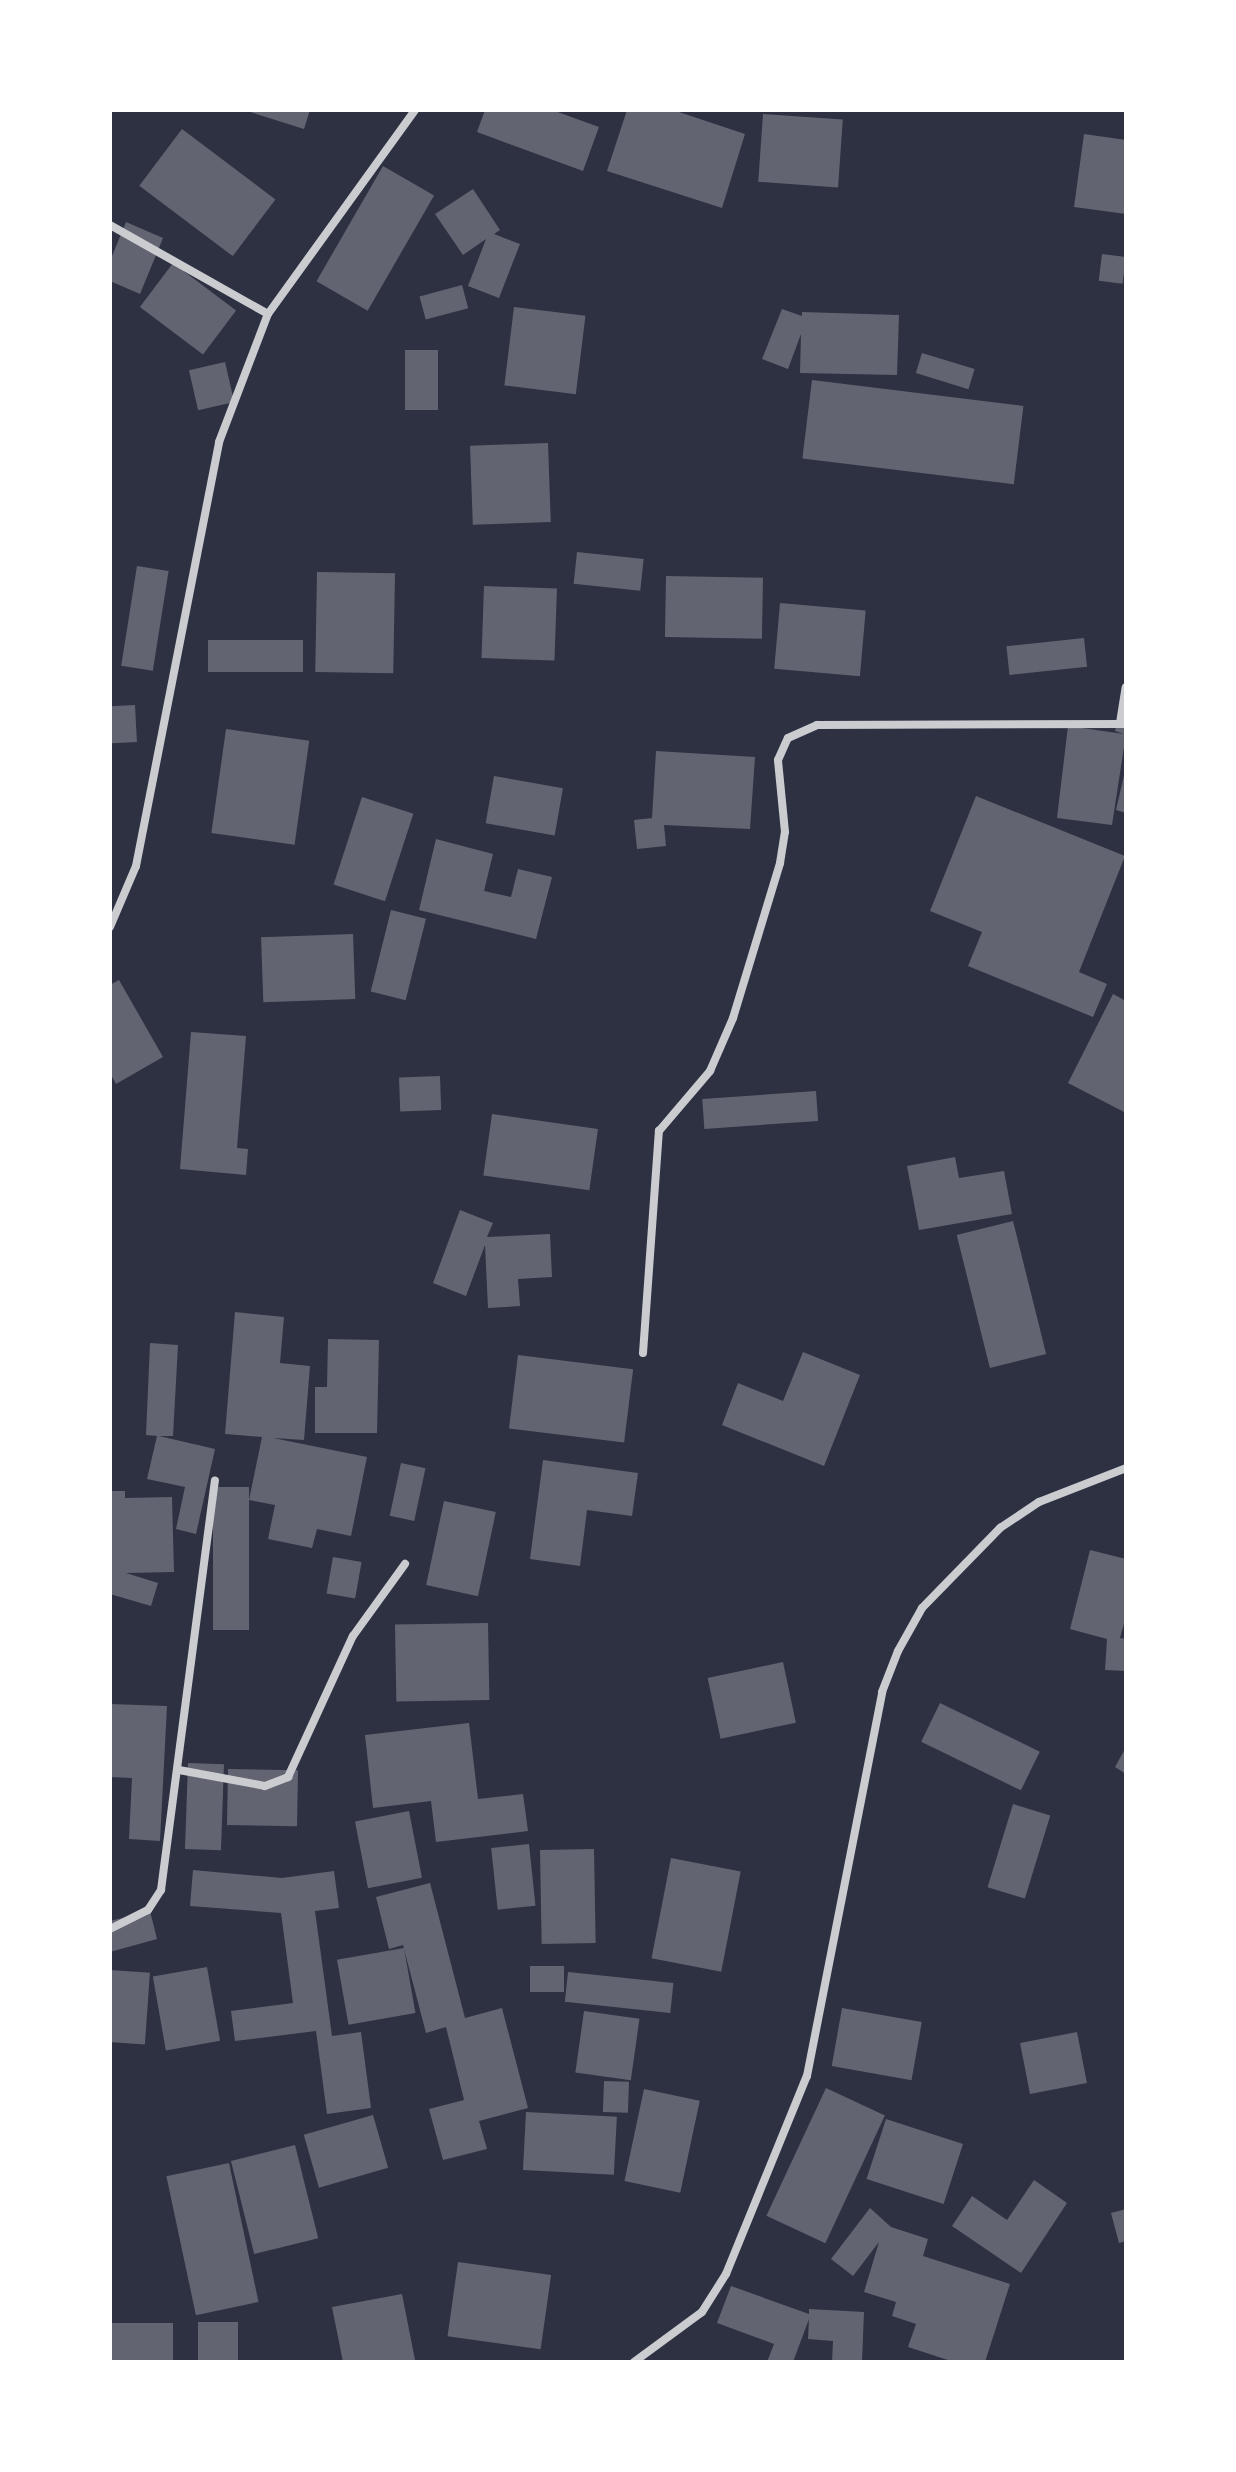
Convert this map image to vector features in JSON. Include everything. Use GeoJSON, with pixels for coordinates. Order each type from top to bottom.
{"type":"FeatureCollection","features":[{"type":"Feature","properties":{"kind":"street"},"geometry":{"type":"LineString","coordinates":[[110,927],[136,866],[219,442],[268,314],[415,110]]}},
{"type":"Feature","properties":{"kind":"street"},"geometry":{"type":"LineString","coordinates":[[110,225],[268,314]]}},
{"type":"Feature","properties":{"kind":"street"},"geometry":{"type":"LineString","coordinates":[[643,1353],[659,1131],[710,1071],[733,1018],[780,863],[785,832],[778,760],[788,738],[817,725],[1123,724],[1126,687]]}},
{"type":"Feature","properties":{"kind":"street"},"geometry":{"type":"LineString","coordinates":[[634,2362],[702,2312],[710,2300],[807,2076],[882,1692],[898,1651],[922,1608],[1000,1528],[1039,1502],[1126,1468]]}},
{"type":"Feature","properties":{"kind":"street"},"geometry":{"type":"LineString","coordinates":[[110,1929],[148,1910],[161,1890],[215,1481]]}},
{"type":"Feature","properties":{"kind":"street"},"geometry":{"type":"LineString","coordinates":[[179,1770],[265,1786],[288,1777],[353,1636],[405,1564]]}},
{"type":"Feature","properties":{"kind":"building"},"geometry":{"type":"Polygon","coordinates":[[[244,110],[310,110],[304,129],[244,110]]]}},
{"type":"Feature","properties":{"kind":"building"},"geometry":{"type":"Polygon","coordinates":[[[485,110],[552,110],[599,127],[583,171],[477,132],[485,110]]]}},
{"type":"Feature","properties":{"kind":"building"},"geometry":{"type":"Polygon","coordinates":[[[627,110],[673,110],[745,134],[722,208],[607,171],[627,110]]]}},
{"type":"Feature","properties":{"kind":"building"},"geometry":{"type":"Polygon","coordinates":[[[763,114],[843,120],[838,187],[758,182],[763,114]]]}},
{"type":"Feature","properties":{"kind":"building"},"geometry":{"type":"Polygon","coordinates":[[[182,129],[275,199],[233,256],[139,186],[182,129]]]}},
{"type":"Feature","properties":{"kind":"building"},"geometry":{"type":"Polygon","coordinates":[[[1084,134],[1126,140],[1126,214],[1074,207],[1084,134]]]}},
{"type":"Feature","properties":{"kind":"building"},"geometry":{"type":"Polygon","coordinates":[[[383,166],[434,196],[368,311],[316,281],[383,166]]]}},
{"type":"Feature","properties":{"kind":"building"},"geometry":{"type":"Polygon","coordinates":[[[473,189],[500,230],[494,234],[520,244],[499,298],[468,286],[486,239],[463,255],[435,214],[473,189]]]}},
{"type":"Feature","properties":{"kind":"building"},"geometry":{"type":"Polygon","coordinates":[[[126,222],[163,238],[140,294],[110,281],[110,261],[126,222]]]}},
{"type":"Feature","properties":{"kind":"building"},"geometry":{"type":"Polygon","coordinates":[[[1102,254],[1126,257],[1123,284],[1099,281],[1102,254]]]}},
{"type":"Feature","properties":{"kind":"building"},"geometry":{"type":"Polygon","coordinates":[[[173,263],[236,311],[203,354],[140,307],[173,263]]]}},
{"type":"Feature","properties":{"kind":"building"},"geometry":{"type":"Polygon","coordinates":[[[462,285],[468,308],[426,320],[419,296],[462,285]]]}},
{"type":"Feature","properties":{"kind":"building"},"geometry":{"type":"Polygon","coordinates":[[[514,307],[585,316],[576,394],[504,385],[514,307]]]}},
{"type":"Feature","properties":{"kind":"building"},"geometry":{"type":"Polygon","coordinates":[[[782,309],[802,316],[802,312],[899,315],[897,375],[800,373],[801,334],[788,369],[762,359],[782,309]]]}},
{"type":"Feature","properties":{"kind":"building"},"geometry":{"type":"Polygon","coordinates":[[[405,350],[438,350],[438,410],[405,410],[405,350]]]}},
{"type":"Feature","properties":{"kind":"building"},"geometry":{"type":"Polygon","coordinates":[[[922,353],[975,369],[968,389],[916,373],[922,353]]]}},
{"type":"Feature","properties":{"kind":"building"},"geometry":{"type":"Polygon","coordinates":[[[225,362],[234,402],[198,410],[189,370],[225,362]]]}},
{"type":"Feature","properties":{"kind":"building"},"geometry":{"type":"Polygon","coordinates":[[[812,380],[1023,406],[1014,484],[802,458],[812,380]]]}},
{"type":"Feature","properties":{"kind":"building"},"geometry":{"type":"Polygon","coordinates":[[[548,443],[551,522],[473,525],[470,446],[548,443]]]}},
{"type":"Feature","properties":{"kind":"building"},"geometry":{"type":"Polygon","coordinates":[[[577,552],[644,559],[640,591],[574,584],[577,552]]]}},
{"type":"Feature","properties":{"kind":"building"},"geometry":{"type":"Polygon","coordinates":[[[137,566],[169,571],[153,671],[121,666],[137,566]]]}},
{"type":"Feature","properties":{"kind":"building"},"geometry":{"type":"Polygon","coordinates":[[[317,572],[395,573],[393,673],[315,672],[317,572]]]}},
{"type":"Feature","properties":{"kind":"building"},"geometry":{"type":"Polygon","coordinates":[[[666,576],[763,578],[762,639],[665,637],[666,576]]]}},
{"type":"Feature","properties":{"kind":"building"},"geometry":{"type":"Polygon","coordinates":[[[484,586],[557,589],[554,661],[481,658],[484,586]]]}},
{"type":"Feature","properties":{"kind":"building"},"geometry":{"type":"Polygon","coordinates":[[[780,603],[866,610],[860,676],[774,669],[780,603]]]}},
{"type":"Feature","properties":{"kind":"building"},"geometry":{"type":"Polygon","coordinates":[[[1084,638],[1087,667],[1009,675],[1006,646],[1084,638]]]}},
{"type":"Feature","properties":{"kind":"building"},"geometry":{"type":"Polygon","coordinates":[[[208,640],[303,640],[303,672],[208,672],[208,640]]]}},
{"type":"Feature","properties":{"kind":"building"},"geometry":{"type":"Polygon","coordinates":[[[1126,694],[1126,734],[1112,825],[1057,818],[1068,726],[1124,734],[1115,731],[1126,694]]]}},
{"type":"Feature","properties":{"kind":"building"},"geometry":{"type":"Polygon","coordinates":[[[135,705],[137,742],[112,743],[110,706],[135,705]]]}},
{"type":"Feature","properties":{"kind":"building"},"geometry":{"type":"Polygon","coordinates":[[[226,729],[309,741],[295,845],[211,833],[226,729]]]}},
{"type":"Feature","properties":{"kind":"building"},"geometry":{"type":"Polygon","coordinates":[[[656,751],[755,757],[750,829],[664,825],[666,846],[637,849],[634,820],[652,818],[656,751]]]}},
{"type":"Feature","properties":{"kind":"building"},"geometry":{"type":"Polygon","coordinates":[[[1126,771],[1126,813],[1116,810],[1126,771]]]}},
{"type":"Feature","properties":{"kind":"building"},"geometry":{"type":"Polygon","coordinates":[[[494,776],[563,788],[555,835],[486,823],[494,776]]]}},
{"type":"Feature","properties":{"kind":"building"},"geometry":{"type":"Polygon","coordinates":[[[976,796],[1125,856],[1079,972],[1107,984],[1093,1017],[968,966],[982,932],[930,911],[976,796]]]}},
{"type":"Feature","properties":{"kind":"building"},"geometry":{"type":"Polygon","coordinates":[[[362,797],[413,814],[385,901],[334,884],[362,797]]]}},
{"type":"Feature","properties":{"kind":"building"},"geometry":{"type":"Polygon","coordinates":[[[436,839],[493,854],[484,891],[511,897],[518,869],[552,877],[536,939],[419,910],[436,839]]]}},
{"type":"Feature","properties":{"kind":"building"},"geometry":{"type":"Polygon","coordinates":[[[391,910],[426,919],[406,1000],[371,992],[391,910]]]}},
{"type":"Feature","properties":{"kind":"building"},"geometry":{"type":"Polygon","coordinates":[[[353,934],[355,999],[263,1002],[261,937],[353,934]]]}},
{"type":"Feature","properties":{"kind":"building"},"geometry":{"type":"Polygon","coordinates":[[[119,980],[163,1057],[116,1084],[110,1073],[110,985],[119,980]]]}},
{"type":"Feature","properties":{"kind":"building"},"geometry":{"type":"Polygon","coordinates":[[[1113,994],[1126,1001],[1126,1113],[1068,1083],[1113,994]]]}},
{"type":"Feature","properties":{"kind":"building"},"geometry":{"type":"Polygon","coordinates":[[[191,1032],[246,1036],[237,1148],[248,1149],[246,1175],[180,1169],[191,1032]]]}},
{"type":"Feature","properties":{"kind":"building"},"geometry":{"type":"Polygon","coordinates":[[[440,1076],[441,1110],[400,1111],[399,1077],[440,1076]]]}},
{"type":"Feature","properties":{"kind":"building"},"geometry":{"type":"Polygon","coordinates":[[[816,1091],[818,1121],[704,1129],[702,1099],[816,1091]]]}},
{"type":"Feature","properties":{"kind":"building"},"geometry":{"type":"Polygon","coordinates":[[[492,1114],[598,1129],[589,1190],[483,1175],[492,1114]]]}},
{"type":"Feature","properties":{"kind":"building"},"geometry":{"type":"Polygon","coordinates":[[[955,1157],[959,1178],[1004,1171],[1012,1214],[919,1230],[907,1166],[955,1157]]]}},
{"type":"Feature","properties":{"kind":"building"},"geometry":{"type":"Polygon","coordinates":[[[460,1210],[493,1223],[487,1237],[550,1234],[552,1277],[518,1279],[520,1306],[488,1308],[485,1245],[466,1296],[433,1283],[460,1210]]]}},
{"type":"Feature","properties":{"kind":"building"},"geometry":{"type":"Polygon","coordinates":[[[1013,1221],[1046,1354],[990,1368],[957,1235],[1013,1221]]]}},
{"type":"Feature","properties":{"kind":"building"},"geometry":{"type":"Polygon","coordinates":[[[235,1312],[284,1317],[280,1363],[310,1366],[304,1440],[273,1438],[367,1457],[351,1536],[317,1529],[312,1548],[268,1539],[275,1505],[249,1500],[262,1437],[225,1434],[235,1312]]]}},
{"type":"Feature","properties":{"kind":"building"},"geometry":{"type":"Polygon","coordinates":[[[328,1339],[379,1340],[377,1433],[315,1433],[315,1387],[327,1387],[328,1339]]]}},
{"type":"Feature","properties":{"kind":"building"},"geometry":{"type":"Polygon","coordinates":[[[150,1343],[178,1345],[173,1436],[159,1436],[215,1449],[196,1534],[176,1529],[185,1487],[147,1479],[157,1436],[146,1435],[150,1343]]]}},
{"type":"Feature","properties":{"kind":"building"},"geometry":{"type":"Polygon","coordinates":[[[803,1352],[860,1375],[824,1466],[722,1425],[738,1383],[783,1401],[803,1352]]]}},
{"type":"Feature","properties":{"kind":"building"},"geometry":{"type":"Polygon","coordinates":[[[518,1355],[633,1369],[624,1443],[509,1428],[518,1355]]]}},
{"type":"Feature","properties":{"kind":"building"},"geometry":{"type":"Polygon","coordinates":[[[543,1460],[638,1473],[632,1516],[587,1510],[580,1566],[530,1559],[543,1460]]]}},
{"type":"Feature","properties":{"kind":"building"},"geometry":{"type":"Polygon","coordinates":[[[401,1463],[425,1468],[414,1521],[390,1516],[401,1463]]]}},
{"type":"Feature","properties":{"kind":"building"},"geometry":{"type":"Polygon","coordinates":[[[213,1487],[249,1487],[249,1630],[213,1630],[213,1487]]]}},
{"type":"Feature","properties":{"kind":"building"},"geometry":{"type":"Polygon","coordinates":[[[110,1491],[125,1491],[125,1498],[172,1497],[174,1572],[126,1573],[158,1583],[151,1606],[110,1594],[110,1491]]]}},
{"type":"Feature","properties":{"kind":"building"},"geometry":{"type":"Polygon","coordinates":[[[444,1501],[496,1512],[478,1596],[426,1585],[444,1501]]]}},
{"type":"Feature","properties":{"kind":"building"},"geometry":{"type":"Polygon","coordinates":[[[1090,1550],[1126,1559],[1126,1616],[1120,1638],[1126,1639],[1126,1671],[1105,1670],[1107,1639],[1070,1629],[1090,1550]]]}},
{"type":"Feature","properties":{"kind":"building"},"geometry":{"type":"Polygon","coordinates":[[[333,1557],[362,1562],[355,1598],[327,1593],[333,1557]]]}},
{"type":"Feature","properties":{"kind":"building"},"geometry":{"type":"Polygon","coordinates":[[[488,1623],[489,1700],[396,1702],[395,1625],[488,1623]]]}},
{"type":"Feature","properties":{"kind":"building"},"geometry":{"type":"Polygon","coordinates":[[[783,1662],[796,1723],[721,1739],[708,1678],[783,1662]]]}},
{"type":"Feature","properties":{"kind":"building"},"geometry":{"type":"Polygon","coordinates":[[[940,1703],[1040,1752],[1021,1790],[921,1742],[940,1703]]]}},
{"type":"Feature","properties":{"kind":"building"},"geometry":{"type":"Polygon","coordinates":[[[110,1704],[167,1706],[160,1841],[129,1839],[132,1778],[110,1777],[110,1704]]]}},
{"type":"Feature","properties":{"kind":"building"},"geometry":{"type":"Polygon","coordinates":[[[469,1723],[478,1799],[523,1794],[528,1831],[436,1842],[431,1801],[373,1808],[365,1735],[469,1723]]]}},
{"type":"Feature","properties":{"kind":"building"},"geometry":{"type":"Polygon","coordinates":[[[1126,1747],[1126,1774],[1115,1767],[1126,1747]]]}},
{"type":"Feature","properties":{"kind":"building"},"geometry":{"type":"Polygon","coordinates":[[[188,1763],[224,1764],[221,1850],[185,1849],[188,1763]]]}},
{"type":"Feature","properties":{"kind":"building"},"geometry":{"type":"Polygon","coordinates":[[[228,1769],[298,1770],[297,1826],[227,1825],[228,1769]]]}},
{"type":"Feature","properties":{"kind":"building"},"geometry":{"type":"Polygon","coordinates":[[[1013,1804],[1050,1815],[1025,1899],[988,1887],[1013,1804]]]}},
{"type":"Feature","properties":{"kind":"building"},"geometry":{"type":"Polygon","coordinates":[[[409,1811],[422,1878],[368,1888],[355,1821],[409,1811]]]}},
{"type":"Feature","properties":{"kind":"building"},"geometry":{"type":"Polygon","coordinates":[[[529,1844],[535,1906],[498,1910],[491,1848],[529,1844]]]}},
{"type":"Feature","properties":{"kind":"building"},"geometry":{"type":"Polygon","coordinates":[[[594,1849],[596,1943],[542,1944],[540,1850],[594,1849]]]}},
{"type":"Feature","properties":{"kind":"building"},"geometry":{"type":"Polygon","coordinates":[[[671,1858],[741,1872],[721,1972],[652,1958],[671,1858]]]}},
{"type":"Feature","properties":{"kind":"building"},"geometry":{"type":"Polygon","coordinates":[[[193,1870],[282,1878],[334,1871],[339,1908],[315,1911],[332,2036],[361,2032],[371,2108],[327,2114],[316,2031],[235,2041],[231,2011],[293,2003],[281,1913],[190,1906],[193,1870]]]}},
{"type":"Feature","properties":{"kind":"building"},"geometry":{"type":"Polygon","coordinates":[[[430,1883],[465,2018],[502,2008],[528,2108],[479,2121],[487,2149],[443,2160],[429,2109],[464,2100],[446,2027],[426,2033],[403,1945],[389,1949],[376,1897],[430,1883]]]}},
{"type":"Feature","properties":{"kind":"building"},"geometry":{"type":"Polygon","coordinates":[[[150,1911],[157,1939],[110,1952],[110,1921],[150,1911]]]}},
{"type":"Feature","properties":{"kind":"building"},"geometry":{"type":"Polygon","coordinates":[[[404,1948],[415,2013],[348,2025],[337,1960],[404,1948]]]}},
{"type":"Feature","properties":{"kind":"building"},"geometry":{"type":"Polygon","coordinates":[[[530,1966],[564,1966],[564,1992],[530,1992],[530,1966]]]}},
{"type":"Feature","properties":{"kind":"building"},"geometry":{"type":"Polygon","coordinates":[[[207,1967],[220,2041],[166,2050],[153,1977],[207,1967]]]}},
{"type":"Feature","properties":{"kind":"building"},"geometry":{"type":"Polygon","coordinates":[[[110,1970],[150,1973],[145,2045],[110,2042],[110,1970]]]}},
{"type":"Feature","properties":{"kind":"building"},"geometry":{"type":"Polygon","coordinates":[[[568,1972],[673,1983],[670,2013],[565,2002],[568,1972]]]}},
{"type":"Feature","properties":{"kind":"building"},"geometry":{"type":"Polygon","coordinates":[[[842,2008],[922,2022],[912,2080],[832,2066],[842,2008]]]}},
{"type":"Feature","properties":{"kind":"building"},"geometry":{"type":"Polygon","coordinates":[[[584,2011],[639,2019],[631,2080],[575,2072],[584,2011]]]}},
{"type":"Feature","properties":{"kind":"building"},"geometry":{"type":"Polygon","coordinates":[[[1077,2032],[1087,2083],[1030,2094],[1020,2043],[1077,2032]]]}},
{"type":"Feature","properties":{"kind":"building"},"geometry":{"type":"Polygon","coordinates":[[[604,2081],[629,2082],[628,2113],[603,2112],[604,2081]]]}},
{"type":"Feature","properties":{"kind":"building"},"geometry":{"type":"Polygon","coordinates":[[[826,2088],[885,2115],[825,2243],[766,2216],[826,2088]]]}},
{"type":"Feature","properties":{"kind":"building"},"geometry":{"type":"Polygon","coordinates":[[[644,2089],[700,2101],[680,2193],[624,2181],[644,2089]]]}},
{"type":"Feature","properties":{"kind":"building"},"geometry":{"type":"Polygon","coordinates":[[[526,2112],[617,2117],[614,2175],[523,2170],[526,2112]]]}},
{"type":"Feature","properties":{"kind":"building"},"geometry":{"type":"Polygon","coordinates":[[[373,2115],[388,2168],[319,2188],[304,2135],[373,2115]]]}},
{"type":"Feature","properties":{"kind":"building"},"geometry":{"type":"Polygon","coordinates":[[[886,2119],[963,2144],[944,2204],[867,2179],[886,2119]]]}},
{"type":"Feature","properties":{"kind":"building"},"geometry":{"type":"Polygon","coordinates":[[[295,2145],[318,2238],[254,2254],[231,2161],[295,2145]]]}},
{"type":"Feature","properties":{"kind":"building"},"geometry":{"type":"Polygon","coordinates":[[[229,2163],[259,2302],[196,2315],[166,2176],[229,2163]]]}},
{"type":"Feature","properties":{"kind":"building"},"geometry":{"type":"Polygon","coordinates":[[[1034,2180],[1067,2203],[1021,2273],[952,2226],[972,2196],[1007,2220],[1034,2180]]]}},
{"type":"Feature","properties":{"kind":"building"},"geometry":{"type":"Polygon","coordinates":[[[870,2208],[891,2227],[928,2239],[923,2256],[1010,2284],[985,2362],[954,2362],[908,2347],[916,2324],[892,2316],[896,2302],[864,2292],[879,2242],[853,2276],[831,2259],[870,2208]]]}},
{"type":"Feature","properties":{"kind":"building"},"geometry":{"type":"Polygon","coordinates":[[[1126,2209],[1126,2241],[1119,2243],[1111,2213],[1126,2209]]]}},
{"type":"Feature","properties":{"kind":"building"},"geometry":{"type":"Polygon","coordinates":[[[458,2262],[551,2275],[541,2349],[448,2336],[458,2262]]]}},
{"type":"Feature","properties":{"kind":"building"},"geometry":{"type":"Polygon","coordinates":[[[731,2286],[809,2314],[809,2309],[864,2312],[862,2362],[832,2362],[833,2341],[808,2339],[809,2319],[793,2362],[767,2362],[774,2344],[717,2323],[731,2286]]]}},
{"type":"Feature","properties":{"kind":"building"},"geometry":{"type":"Polygon","coordinates":[[[402,2294],[415,2360],[343,2362],[332,2307],[402,2294]]]}},
{"type":"Feature","properties":{"kind":"building"},"geometry":{"type":"Polygon","coordinates":[[[198,2322],[238,2322],[238,2362],[198,2362],[198,2322]]]}},
{"type":"Feature","properties":{"kind":"building"},"geometry":{"type":"Polygon","coordinates":[[[110,2323],[173,2323],[173,2362],[110,2362],[110,2323]]]}}]}
